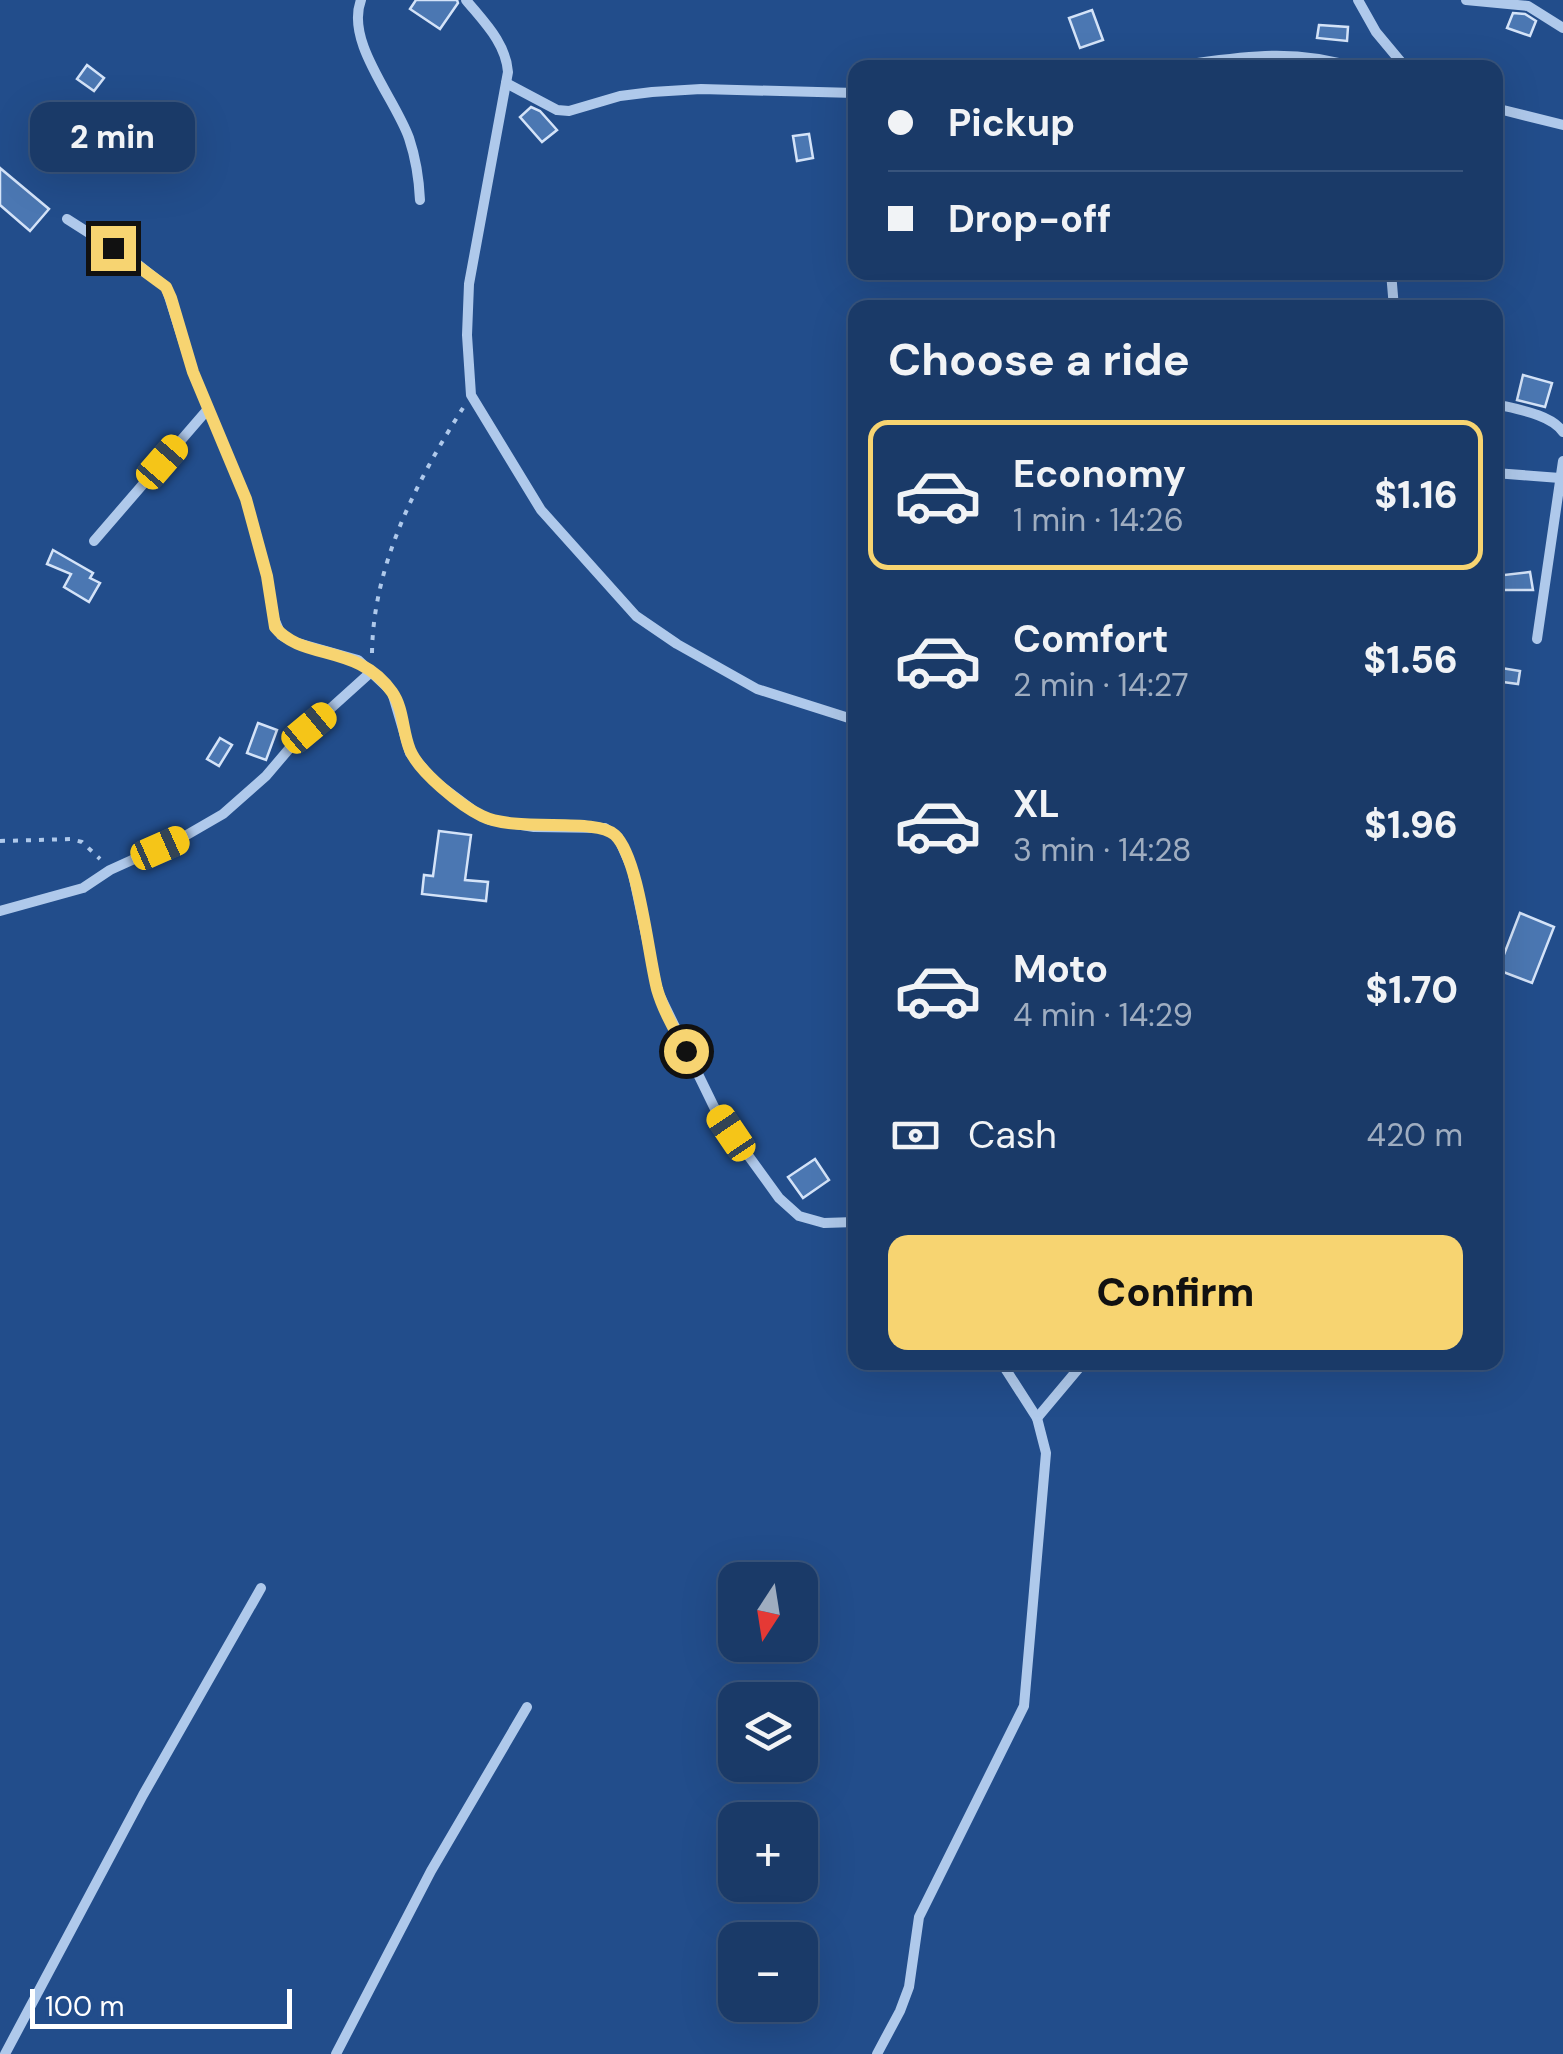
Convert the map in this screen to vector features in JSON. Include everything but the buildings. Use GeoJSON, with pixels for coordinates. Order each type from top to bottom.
{"type":"FeatureCollection","features":[{"type":"Feature","properties":{"kind":"street"},"geometry":{"type":"LineString","coordinates":[[360,0],[356,11],[361,40],[408,136],[420,200]]}},
{"type":"Feature","properties":{"kind":"street"},"geometry":{"type":"LineString","coordinates":[[466,0],[507,57],[506,83],[469,284],[471,395],[541,510],[636,616],[758,689],[848,718]]}},
{"type":"Feature","properties":{"kind":"street"},"geometry":{"type":"LineString","coordinates":[[1358,0],[1376,32],[1399,60]]}},
{"type":"Feature","properties":{"kind":"street"},"geometry":{"type":"LineString","coordinates":[[1466,0],[1528,6],[1563,28]]}},
{"type":"Feature","properties":{"kind":"street"},"geometry":{"type":"LineString","coordinates":[[1220,60],[1275,53],[1325,60]]}},
{"type":"Feature","properties":{"kind":"street"},"geometry":{"type":"LineString","coordinates":[[506,83],[557,110],[569,111],[652,92],[848,94]]}},
{"type":"Feature","properties":{"kind":"street"},"geometry":{"type":"LineString","coordinates":[[1503,110],[1563,125]]}},
{"type":"Feature","properties":{"kind":"street"},"geometry":{"type":"LineString","coordinates":[[67,219],[166,287],[208,409],[246,499],[267,576],[275,627],[294,642],[358,660],[372,672],[392,692],[402,714],[410,752],[434,781],[478,814],[490,820],[534,827],[604,828],[618,838],[632,869],[658,992],[716,1110],[779,1198],[800,1216],[824,1223],[848,1222]]}},
{"type":"Feature","properties":{"kind":"street"},"geometry":{"type":"LineString","coordinates":[[1503,406],[1549,420],[1563,432]]}},
{"type":"Feature","properties":{"kind":"street"},"geometry":{"type":"LineString","coordinates":[[94,541],[208,409]]}},
{"type":"Feature","properties":{"kind":"street"},"geometry":{"type":"LineString","coordinates":[[1537,639],[1563,461]]}},
{"type":"Feature","properties":{"kind":"street"},"geometry":{"type":"LineString","coordinates":[[1503,474],[1560,478]]}},
{"type":"Feature","properties":{"kind":"street"},"geometry":{"type":"LineString","coordinates":[[0,911],[83,888],[110,870],[185,836],[234,804],[266,776],[300,736],[372,672]]}},
{"type":"Feature","properties":{"kind":"street"},"geometry":{"type":"LineString","coordinates":[[877,2054],[909,1987],[919,1917],[1024,1706],[1046,1453],[1037,1418],[1006,1370]]}},
{"type":"Feature","properties":{"kind":"street"},"geometry":{"type":"LineString","coordinates":[[1037,1418],[1077,1370]]}},
{"type":"Feature","properties":{"kind":"street"},"geometry":{"type":"LineString","coordinates":[[6,2054],[144,1794],[261,1588]]}},
{"type":"Feature","properties":{"kind":"street"},"geometry":{"type":"LineString","coordinates":[[336,2054],[431,1871],[527,1706]]}},
{"type":"Feature","properties":{"kind":"path"},"geometry":{"type":"LineString","coordinates":[[372,672],[377,607],[406,508],[428,463],[471,395]]}},
{"type":"Feature","properties":{"kind":"path"},"geometry":{"type":"LineString","coordinates":[[0,841],[82,842],[110,870]]}},
{"type":"Feature","properties":{"kind":"route"},"geometry":{"type":"LineString","coordinates":[[113,248],[166,287],[171,298],[193,372],[246,499],[267,576],[275,627],[294,642],[358,660],[372,672],[392,692],[402,714],[410,752],[434,781],[478,814],[490,820],[534,827],[604,828],[618,838],[632,869],[658,992],[686,1051]]}}]}
